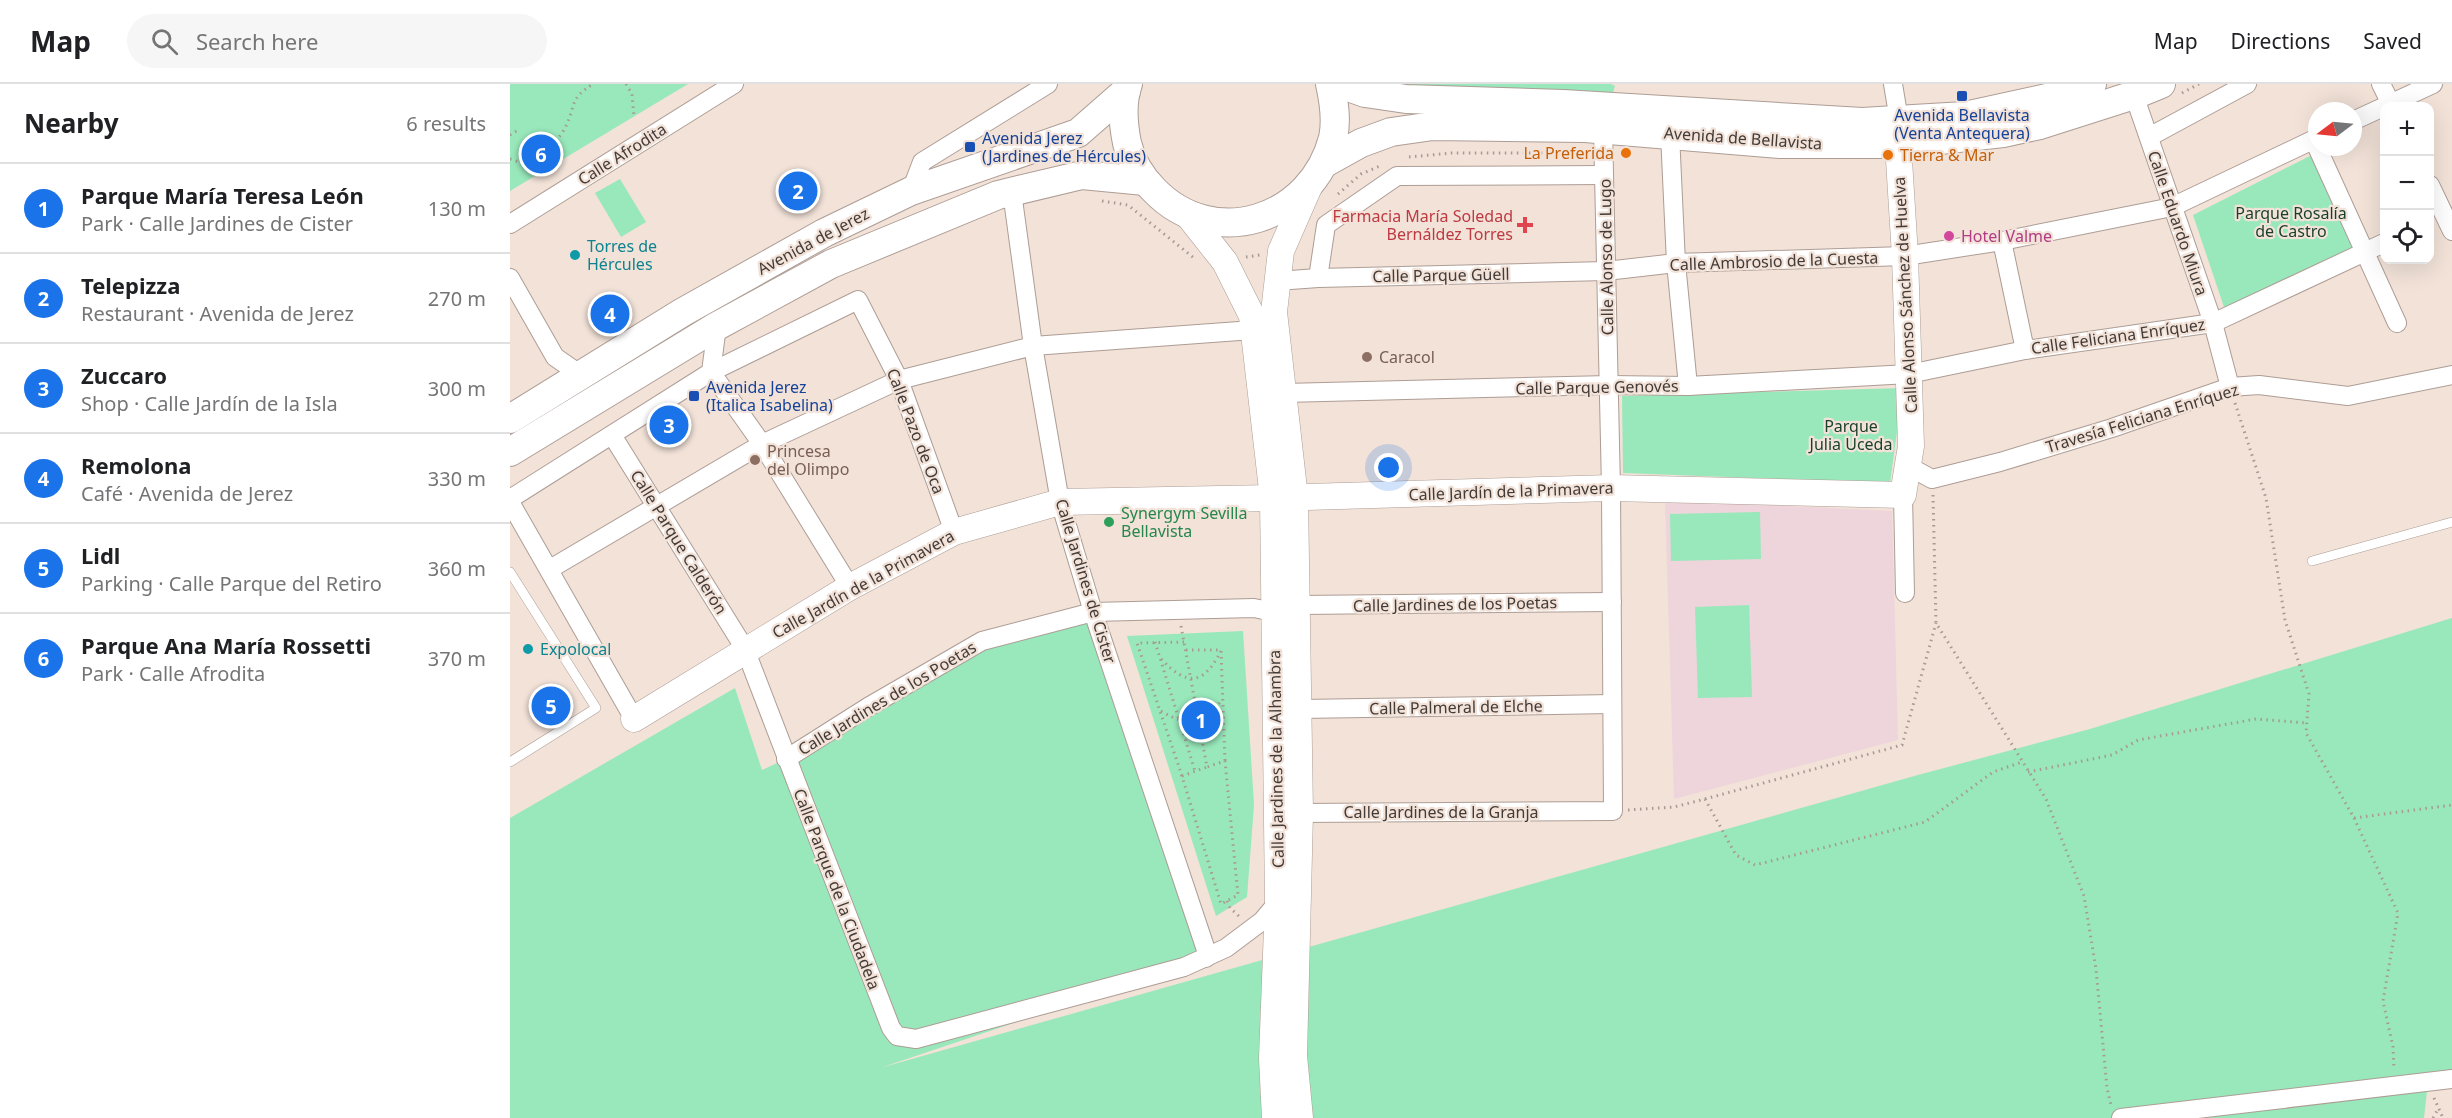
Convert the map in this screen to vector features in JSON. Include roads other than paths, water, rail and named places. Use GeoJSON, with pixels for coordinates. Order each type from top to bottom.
{"type":"FeatureCollection","features":[{"type":"Feature","properties":{"kind":"main road"},"geometry":{"type":"LineString","coordinates":[[1127,87],[1123,122],[1130,153],[1145,181],[1164,201],[1187,214],[1219,223],[1252,220],[1283,208],[1309,187],[1325,163],[1334,136],[1335,108],[1330,84]]}},
{"type":"Feature","properties":{"kind":"main road","name":"Avenida de Bellavista"},"geometry":{"type":"LineString","coordinates":[[1340,84],[1365,93],[1406,99],[1563,104],[1862,122],[1898,132],[2047,98],[2092,84]]}},
{"type":"Feature","properties":{"kind":"main road","name":"Avenida de Bellavista"},"geometry":{"type":"LineString","coordinates":[[1325,163],[1361,143],[1391,132],[1433,126],[1603,129],[1780,144],[1898,132],[2003,133],[2040,125],[2161,84]]}},
{"type":"Feature","properties":{"kind":"main road","name":"Avenida de Jerez"},"geometry":{"type":"LineString","coordinates":[[510,419],[683,312],[824,233],[911,191],[1078,133],[1127,87]]}},
{"type":"Feature","properties":{"kind":"main road","name":"Avenida de Jerez"},"geometry":{"type":"LineString","coordinates":[[510,452],[717,326],[831,264],[998,195],[1082,175],[1145,181]]}},
{"type":"Feature","properties":{"kind":"street","name":"Calle Afrodita"},"geometry":{"type":"LineString","coordinates":[[510,224],[734,84]]}},
{"type":"Feature","properties":{"kind":"street"},"geometry":{"type":"LineString","coordinates":[[911,191],[922,162],[1048,84]]}},
{"type":"Feature","properties":{"kind":"street"},"geometry":{"type":"LineString","coordinates":[[1893,84],[1898,132]]}},
{"type":"Feature","properties":{"kind":"street"},"geometry":{"type":"LineString","coordinates":[[2149,137],[2247,84]]}},
{"type":"Feature","properties":{"kind":"street"},"geometry":{"type":"LineString","coordinates":[[2381,84],[2390,102]]}},
{"type":"Feature","properties":{"kind":"street"},"geometry":{"type":"LineString","coordinates":[[2397,102],[2433,84]]}},
{"type":"Feature","properties":{"kind":"street","name":"Calle Eduardo Miura"},"geometry":{"type":"LineString","coordinates":[[2134,95],[2213,323],[2230,387]]}},
{"type":"Feature","properties":{"kind":"street"},"geometry":{"type":"LineString","coordinates":[[2362,117],[2380,110]]}},
{"type":"Feature","properties":{"kind":"street","name":"Calle Alonso de Lugo"},"geometry":{"type":"LineString","coordinates":[[1603,129],[1611,488],[1613,811]]}},
{"type":"Feature","properties":{"kind":"street","name":"Calle Alonso Sánchez de Huelva"},"geometry":{"type":"LineString","coordinates":[[1898,132],[1909,374],[1909,456],[1903,495]]}},
{"type":"Feature","properties":{"kind":"street"},"geometry":{"type":"LineString","coordinates":[[1670,134],[1676,263],[1688,386]]}},
{"type":"Feature","properties":{"kind":"street","name":"Calle Ambrosio de la Cuesta"},"geometry":{"type":"LineString","coordinates":[[1606,271],[1676,263],[1905,256],[2002,241],[2172,207],[2308,147]]}},
{"type":"Feature","properties":{"kind":"street"},"geometry":{"type":"LineString","coordinates":[[2322,156],[2397,323]]}},
{"type":"Feature","properties":{"kind":"street"},"geometry":{"type":"LineString","coordinates":[[1318,278],[1326,225],[1397,176],[1604,175]]}},
{"type":"Feature","properties":{"kind":"street","name":"Calle Jardines de la Alhambra"},"geometry":{"type":"LineString","coordinates":[[1300,1118],[1294,1056],[1299,884],[1288,809],[1273,612],[1284,498],[1284,393],[1274,312],[1281,251],[1309,187]]}},
{"type":"Feature","properties":{"kind":"street","name":"Calle Jardines de Cister"},"geometry":{"type":"LineString","coordinates":[[1012,192],[1033,346],[1060,502],[1093,612],[1206,950],[1206,958]]}},
{"type":"Feature","properties":{"kind":"street"},"geometry":{"type":"LineString","coordinates":[[2434,195],[2452,231]]}},
{"type":"Feature","properties":{"kind":"street","name":"Calle Jardines de la Alhambra"},"geometry":{"type":"LineString","coordinates":[[1187,214],[1225,262],[1252,316],[1284,498],[1298,605],[1300,709],[1278,902],[1272,1058],[1275,1118]]}},
{"type":"Feature","properties":{"kind":"street"},"geometry":{"type":"LineString","coordinates":[[2002,241],[2025,350]]}},
{"type":"Feature","properties":{"kind":"street","name":"Calle Feliciana Enríquez"},"geometry":{"type":"LineString","coordinates":[[1909,374],[2025,350],[2213,323],[2380,245]]}},
{"type":"Feature","properties":{"kind":"street","name":"Calle Parque Güell"},"geometry":{"type":"LineString","coordinates":[[1277,281],[1606,271]]}},
{"type":"Feature","properties":{"kind":"street"},"geometry":{"type":"LineString","coordinates":[[510,278],[555,357],[581,375]]}},
{"type":"Feature","properties":{"kind":"street","name":"Calle Pazo de Oca"},"geometry":{"type":"LineString","coordinates":[[711,372],[858,300],[899,380],[954,532]]}},
{"type":"Feature","properties":{"kind":"street"},"geometry":{"type":"LineString","coordinates":[[717,326],[711,372],[762,444],[850,587]]}},
{"type":"Feature","properties":{"kind":"street"},"geometry":{"type":"LineString","coordinates":[[550,569],[762,444],[899,380],[1033,346],[1253,330]]}},
{"type":"Feature","properties":{"kind":"street"},"geometry":{"type":"LineString","coordinates":[[634,719],[510,500],[711,372]]}},
{"type":"Feature","properties":{"kind":"street","name":"Calle Parque Genovés"},"geometry":{"type":"LineString","coordinates":[[1284,393],[1688,386],[1909,374]]}},
{"type":"Feature","properties":{"kind":"street","name":"Travesía Feliciana Enríquez"},"geometry":{"type":"LineString","coordinates":[[1909,456],[1932,479],[2000,462],[2112,428],[2230,387],[2259,385],[2348,396],[2452,375]]}},
{"type":"Feature","properties":{"kind":"street","name":"Calle Parque Calderón"},"geometry":{"type":"LineString","coordinates":[[612,435],[745,650]]}},
{"type":"Feature","properties":{"kind":"street","name":"Calle Jardín de la Primavera"},"geometry":{"type":"LineString","coordinates":[[634,719],[850,587],[954,532],[1060,502],[1611,488],[1903,495]]}},
{"type":"Feature","properties":{"kind":"street"},"geometry":{"type":"LineString","coordinates":[[1903,495],[1905,593]]}},
{"type":"Feature","properties":{"kind":"street","name":"Calle Jardines de los Poetas"},"geometry":{"type":"LineString","coordinates":[[1298,605],[1612,602]]}},
{"type":"Feature","properties":{"kind":"street","name":"Calle Jardines de los Poetas"},"geometry":{"type":"LineString","coordinates":[[786,759],[868,707],[982,641],[1093,612],[1254,608],[1273,612]]}},
{"type":"Feature","properties":{"kind":"street","name":"Calle Parque de la Ciudadela"},"geometry":{"type":"LineString","coordinates":[[745,650],[891,1028],[897,1036],[916,1039],[1173,970],[1206,958]]}},
{"type":"Feature","properties":{"kind":"street","name":"Calle Palmeral de Elche"},"geometry":{"type":"LineString","coordinates":[[1300,709],[1612,704]]}},
{"type":"Feature","properties":{"kind":"street","name":"Calle Jardines de la Granja"},"geometry":{"type":"LineString","coordinates":[[1288,809],[1613,811]]}},
{"type":"Feature","properties":{"kind":"street"},"geometry":{"type":"LineString","coordinates":[[1206,958],[1245,935],[1262,921],[1278,902]]}},
{"type":"Feature","properties":{"kind":"street"},"geometry":{"type":"LineString","coordinates":[[2116,1113],[2452,1079]]}},
{"type":"Feature","properties":{"kind":"lane"},"geometry":{"type":"LineString","coordinates":[[2312,561],[2452,522]]}},
{"type":"Feature","properties":{"kind":"lane"},"geometry":{"type":"LineString","coordinates":[[510,573],[596,708],[510,762]]}},
{"type":"Feature","properties":{"kind":"place","name":"Avenida Bellavista (Venta Antequera)"},"geometry":{"type":"Point","coordinates":[1962,96]}},
{"type":"Feature","properties":{"kind":"place","name":"Avenida Jerez (Jardines de Hércules)"},"geometry":{"type":"Point","coordinates":[970,147]}},
{"type":"Feature","properties":{"kind":"place","name":"La Preferida"},"geometry":{"type":"Point","coordinates":[1626,153]}},
{"type":"Feature","properties":{"kind":"place","name":"Parque Ana María Rossetti"},"geometry":{"type":"Point","coordinates":[541,154]}},
{"type":"Feature","properties":{"kind":"place","name":"Tierra & Mar"},"geometry":{"type":"Point","coordinates":[1888,155]}},
{"type":"Feature","properties":{"kind":"place","name":"Telepizza"},"geometry":{"type":"Point","coordinates":[798,191]}},
{"type":"Feature","properties":{"kind":"place","name":"Farmacia María Soledad Bernáldez Torres"},"geometry":{"type":"Point","coordinates":[1525,225]}},
{"type":"Feature","properties":{"kind":"place","name":"Hotel Valme"},"geometry":{"type":"Point","coordinates":[1949,236]}},
{"type":"Feature","properties":{"kind":"place","name":"Torres de Hércules"},"geometry":{"type":"Point","coordinates":[575,255]}},
{"type":"Feature","properties":{"kind":"place","name":"Remolona"},"geometry":{"type":"Point","coordinates":[610,314]}},
{"type":"Feature","properties":{"kind":"place","name":"Caracol"},"geometry":{"type":"Point","coordinates":[1367,357]}},
{"type":"Feature","properties":{"kind":"place","name":"Avenida Jerez (Italica Isabelina)"},"geometry":{"type":"Point","coordinates":[694,396]}},
{"type":"Feature","properties":{"kind":"place","name":"Zuccaro"},"geometry":{"type":"Point","coordinates":[669,425]}},
{"type":"Feature","properties":{"kind":"place","name":"Princesa del Olimpo"},"geometry":{"type":"Point","coordinates":[755,460]}},
{"type":"Feature","properties":{"kind":"place","name":"Synergym Sevilla Bellavista"},"geometry":{"type":"Point","coordinates":[1109,522]}},
{"type":"Feature","properties":{"kind":"place","name":"Expolocal"},"geometry":{"type":"Point","coordinates":[528,649]}},
{"type":"Feature","properties":{"kind":"place","name":"Lidl"},"geometry":{"type":"Point","coordinates":[551,706]}},
{"type":"Feature","properties":{"kind":"place","name":"Parque María Teresa León"},"geometry":{"type":"Point","coordinates":[1201,720]}},
{"type":"Feature","properties":{"kind":"park label","name":"Parque Rosalía de Castro"},"geometry":{"type":"Point","coordinates":[2291,222]}},
{"type":"Feature","properties":{"kind":"park label","name":"Parque Julia Uceda"},"geometry":{"type":"Point","coordinates":[1851,435]}}]}
